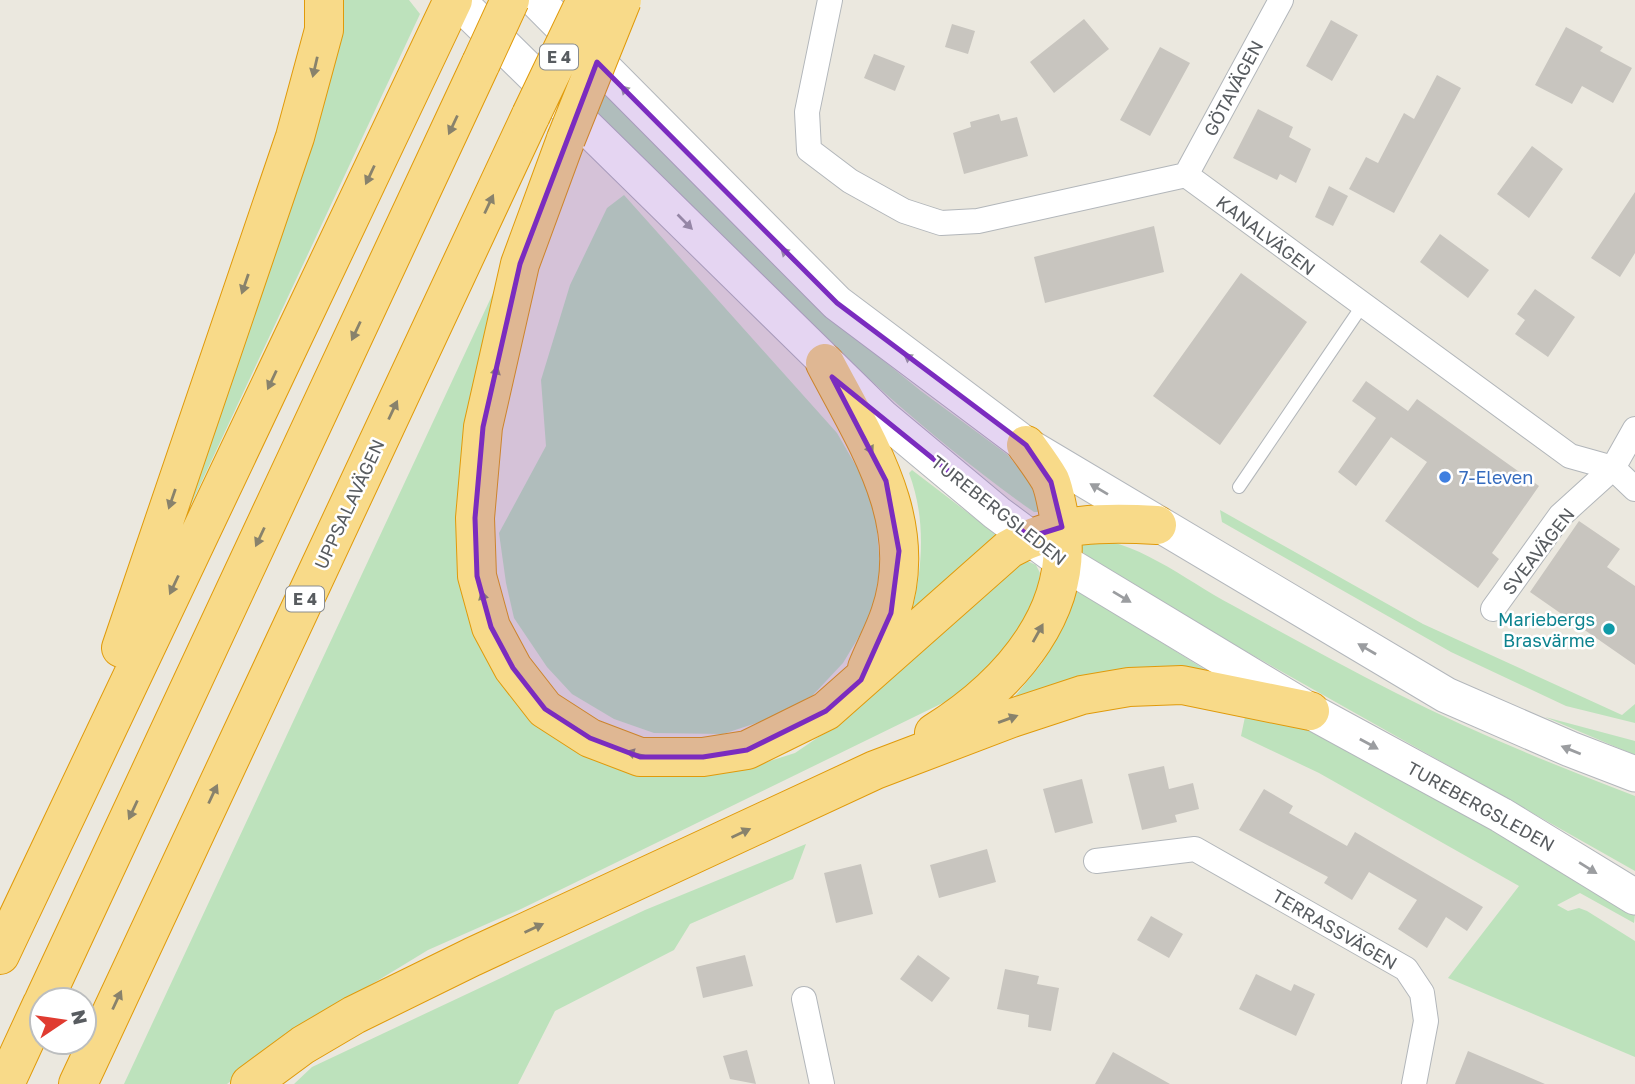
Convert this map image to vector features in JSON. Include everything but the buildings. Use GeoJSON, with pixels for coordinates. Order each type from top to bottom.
{"type":"FeatureCollection","features":[{"type":"Feature","properties":{"kind":"highway"},"geometry":{"type":"LineString","coordinates":[[63,819],[295,136],[324,30],[324,0]]}},
{"type":"Feature","properties":{"kind":"highway"},"geometry":{"type":"LineString","coordinates":[[50,986],[510,0]]}},
{"type":"Feature","properties":{"kind":"highway","name":"UPPSALAVÄGEN"},"geometry":{"type":"LineString","coordinates":[[78,1084],[586,0]]}},
{"type":"Feature","properties":{"kind":"highway"},"geometry":{"type":"LineString","coordinates":[[622,0],[566,139],[520,264],[483,427],[475,518],[477,576],[491,627],[513,668],[545,709],[590,738],[640,757],[704,757],[747,750],[826,711],[1009,549],[1052,542],[1108,523],[1157,525]]}},
{"type":"Feature","properties":{"kind":"highway"},"geometry":{"type":"LineString","coordinates":[[0,955],[450,8]]}},
{"type":"Feature","properties":{"kind":"highway"},"geometry":{"type":"LineString","coordinates":[[825,363],[886,481],[895,517],[898,551],[891,613],[861,680]]}},
{"type":"Feature","properties":{"kind":"highway"},"geometry":{"type":"LineString","coordinates":[[876,770],[956,719],[998,686],[1024,657],[1043,624],[1052,542],[1051,482],[1026,445]]}},
{"type":"Feature","properties":{"kind":"highway"},"geometry":{"type":"LineString","coordinates":[[250,1084],[303,1045],[354,1015],[876,770],[1070,698],[1129,687],[1182,685],[1310,711]]}},
{"type":"Feature","properties":{"kind":"highway"},"geometry":{"type":"LineString","coordinates":[[5,1084],[28,1034]]}},
{"type":"Feature","properties":{"kind":"main road"},"geometry":{"type":"LineString","coordinates":[[536,0],[836,303],[1026,445],[1446,695],[1570,750],[1635,774]]}},
{"type":"Feature","properties":{"kind":"main road","name":"TUREBERGSLEDEN"},"geometry":{"type":"LineString","coordinates":[[450,8],[637,174],[882,417],[1052,542],[1310,711],[1501,815],[1635,897]]}},
{"type":"Feature","properties":{"kind":"street"},"geometry":{"type":"LineString","coordinates":[[830,0],[807,112],[809,150],[850,181],[904,211],[941,223],[978,221],[1186,175]]}},
{"type":"Feature","properties":{"kind":"street","name":"GÖTAVÄGEN"},"geometry":{"type":"LineString","coordinates":[[1186,175],[1281,0]]}},
{"type":"Feature","properties":{"kind":"street","name":"KANALVÄGEN"},"geometry":{"type":"LineString","coordinates":[[1186,175],[1570,456],[1613,468],[1635,489]]}},
{"type":"Feature","properties":{"kind":"street","name":"SVEAVÄGEN"},"geometry":{"type":"LineString","coordinates":[[1493,609],[1560,516],[1613,468],[1635,429]]}},
{"type":"Feature","properties":{"kind":"street","name":"TERRASSVÄGEN"},"geometry":{"type":"LineString","coordinates":[[1096,861],[1195,849],[1406,969],[1422,993],[1426,1021],[1414,1084]]}},
{"type":"Feature","properties":{"kind":"street"},"geometry":{"type":"LineString","coordinates":[[804,999],[822,1084]]}},
{"type":"Feature","properties":{"kind":"lane"},"geometry":{"type":"LineString","coordinates":[[1239,487],[1362,306]]}},
{"type":"Feature","properties":{"kind":"highlighted area"},"geometry":{"type":"Polygon","coordinates":[[[597,62],[837,303],[1026,445],[1051,482],[1062,527],[1030,537],[832,377],[886,481],[899,551],[891,613],[861,680],[826,711],[784,734],[747,750],[703,757],[640,757],[590,738],[545,709],[513,668],[491,627],[477,576],[475,518],[483,427],[520,264],[597,62]]]}},
{"type":"Feature","properties":{"kind":"green space"},"geometry":{"type":"Polygon","coordinates":[[[342,0],[409,0],[420,14],[167,556],[333,71],[342,0]]]}},
{"type":"Feature","properties":{"kind":"green space"},"geometry":{"type":"Polygon","coordinates":[[[604,93],[821,310],[921,391],[1008,455],[1031,484],[1040,512],[1034,512],[974,468],[861,372],[807,321],[596,111],[604,93]]]}},
{"type":"Feature","properties":{"kind":"green space"},"geometry":{"type":"Polygon","coordinates":[[[624,195],[837,433],[867,485],[876,520],[880,567],[872,615],[843,663],[813,695],[775,717],[723,734],[654,733],[614,719],[572,694],[547,667],[514,618],[506,583],[499,533],[546,446],[541,380],[570,285],[607,208],[624,195]]]}},
{"type":"Feature","properties":{"kind":"green space"},"geometry":{"type":"Polygon","coordinates":[[[502,274],[456,507],[468,598],[539,718],[751,767],[795,753],[842,721],[1023,559],[1036,565],[1040,573],[1030,611],[1010,643],[955,697],[521,909],[428,950],[295,1031],[227,1084],[124,1084],[502,274]]]}},
{"type":"Feature","properties":{"kind":"green space"},"geometry":{"type":"Polygon","coordinates":[[[912,470],[1001,538],[912,611],[919,577],[921,542],[918,507],[909,473],[912,470]]]}},
{"type":"Feature","properties":{"kind":"green space"},"geometry":{"type":"Polygon","coordinates":[[[1220,510],[1423,624],[1622,715],[1635,704],[1635,723],[1566,706],[1451,652],[1222,522],[1220,510]]]}},
{"type":"Feature","properties":{"kind":"green space"},"geometry":{"type":"Polygon","coordinates":[[[1079,537],[1100,539],[1140,552],[1293,639],[1425,707],[1514,748],[1635,796],[1635,871],[1194,622],[1092,560],[1080,550],[1079,537]]]}},
{"type":"Feature","properties":{"kind":"green space"},"geometry":{"type":"Polygon","coordinates":[[[1076,589],[1204,669],[1012,700],[1042,663],[1062,628],[1076,589]]]}},
{"type":"Feature","properties":{"kind":"green space"},"geometry":{"type":"Polygon","coordinates":[[[1246,712],[1298,725],[1320,735],[1548,861],[1635,914],[1634,923],[1580,893],[1557,905],[1568,911],[1579,908],[1587,911],[1635,941],[1635,1057],[1448,978],[1519,886],[1319,773],[1241,736],[1246,712]]]}},
{"type":"Feature","properties":{"kind":"green space"},"geometry":{"type":"Polygon","coordinates":[[[1545,717],[1635,741],[1635,755],[1545,717]]]}},
{"type":"Feature","properties":{"kind":"green space"},"geometry":{"type":"Polygon","coordinates":[[[806,844],[793,879],[690,924],[674,950],[555,1011],[518,1084],[294,1084],[312,1067],[645,910],[806,844]]]}},
{"type":"Feature","properties":{"kind":"place","name":"7-Eleven"},"geometry":{"type":"Point","coordinates":[1445,477]}},
{"type":"Feature","properties":{"kind":"place","name":"Mariebergs Brasvärme"},"geometry":{"type":"Point","coordinates":[1609,629]}}]}
